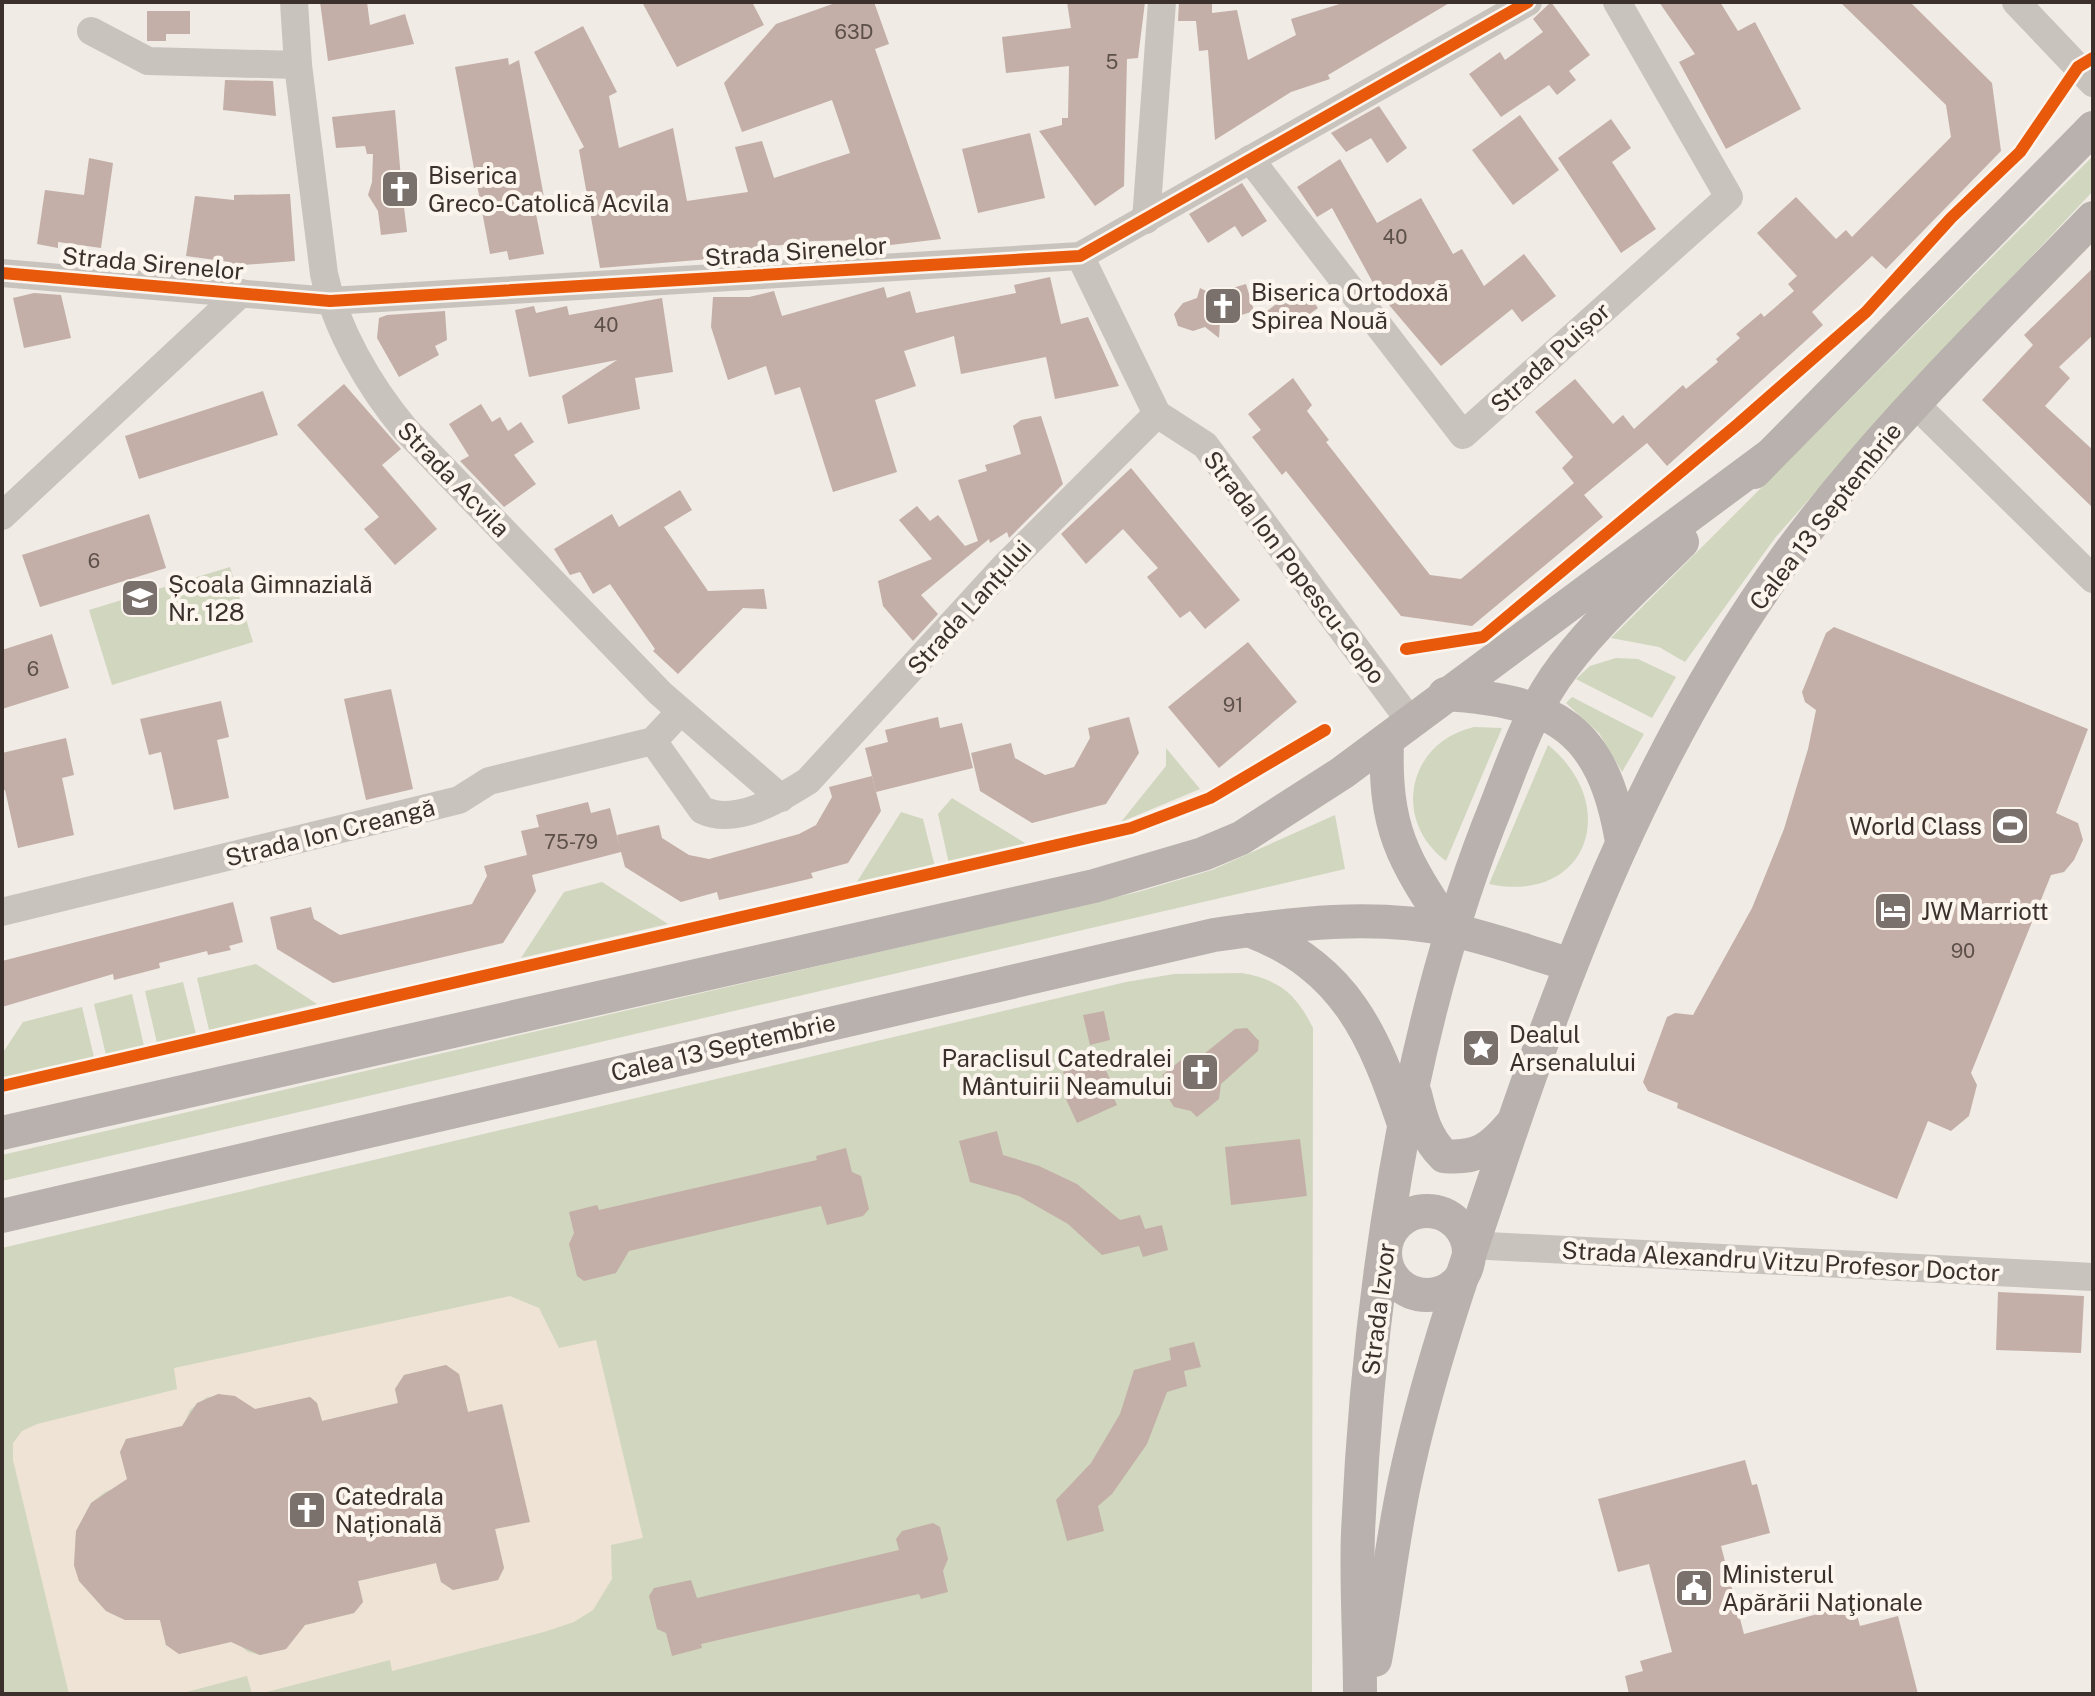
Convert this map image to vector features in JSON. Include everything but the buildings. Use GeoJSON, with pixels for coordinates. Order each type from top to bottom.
{"type":"FeatureCollection","features":[{"type":"Feature","properties":{"kind":"main road"},"geometry":{"type":"LineString","coordinates":[[1450,930],[1537,708],[1577,649],[2093,128]]}},
{"type":"Feature","properties":{"kind":"main road","name":"Calea 13 Septembrie"},"geometry":{"type":"LineString","coordinates":[[2,1216],[1107,958],[1249,930],[1336,922],[1383,922],[1450,930],[1569,964],[1622,842],[1703,684],[1756,602],[1810,527],[1914,403],[2093,218]]}},
{"type":"Feature","properties":{"kind":"main road"},"geometry":{"type":"LineString","coordinates":[[2,1133],[1148,871],[1203,854],[1271,822],[1768,457]]}},
{"type":"Feature","properties":{"kind":"main road"},"geometry":{"type":"LineString","coordinates":[[1445,694],[1512,700],[1537,708],[1573,732],[1593,753],[1616,806],[1622,842]]}},
{"type":"Feature","properties":{"kind":"main road"},"geometry":{"type":"LineString","coordinates":[[1398,730],[1387,792],[1394,836],[1406,861],[1450,930]]}},
{"type":"Feature","properties":{"kind":"main road"},"geometry":{"type":"LineString","coordinates":[[1249,930],[1287,945],[1311,962],[1354,1009],[1384,1065],[1405,1130]]}},
{"type":"Feature","properties":{"kind":"main road","name":"Strada Izvor"},"geometry":{"type":"LineString","coordinates":[[1360,1694],[1358,1535],[1368,1396],[1386,1244],[1405,1130],[1450,930]]}},
{"type":"Feature","properties":{"kind":"main road"},"geometry":{"type":"LineString","coordinates":[[1369,1694],[1405,1480],[1468,1256],[1569,964]]}},
{"type":"Feature","properties":{"kind":"main road"},"geometry":{"type":"LineString","coordinates":[[1414,1090],[1422,1125],[1430,1142],[1444,1156],[1465,1158],[1482,1153],[1513,1122]]}},
{"type":"Feature","properties":{"kind":"main road"},"geometry":{"type":"LineString","coordinates":[[1427,1211],[1454,1221],[1468,1256],[1447,1291],[1434,1295],[1407,1291],[1388,1271],[1386,1244],[1401,1220],[1427,1211]]}},
{"type":"Feature","properties":{"kind":"street","name":"Strada Acvila"},"geometry":{"type":"LineString","coordinates":[[294,2],[298,65],[330,301],[381,397],[399,421],[680,712],[781,798]]}},
{"type":"Feature","properties":{"kind":"street"},"geometry":{"type":"LineString","coordinates":[[1146,220],[1162,2]]}},
{"type":"Feature","properties":{"kind":"street","name":"Strada Sirenelor"},"geometry":{"type":"LineString","coordinates":[[2,273],[330,301],[1080,256],[1528,2]]}},
{"type":"Feature","properties":{"kind":"street","name":"Strada Puișor"},"geometry":{"type":"LineString","coordinates":[[1250,159],[1463,435],[1729,197],[1617,2]]}},
{"type":"Feature","properties":{"kind":"street"},"geometry":{"type":"LineString","coordinates":[[2016,2],[2093,83]]}},
{"type":"Feature","properties":{"kind":"street"},"geometry":{"type":"LineString","coordinates":[[91,31],[148,61],[298,65]]}},
{"type":"Feature","properties":{"kind":"street"},"geometry":{"type":"LineString","coordinates":[[1080,256],[1157,414]]}},
{"type":"Feature","properties":{"kind":"street"},"geometry":{"type":"LineString","coordinates":[[2,516],[241,293]]}},
{"type":"Feature","properties":{"kind":"street"},"geometry":{"type":"LineString","coordinates":[[1914,403],[2093,579]]}},
{"type":"Feature","properties":{"kind":"street","name":"Strada Ion Popescu-Gopo"},"geometry":{"type":"LineString","coordinates":[[1157,414],[1205,445],[1398,730]]}},
{"type":"Feature","properties":{"kind":"street","name":"Strada Lanțului"},"geometry":{"type":"LineString","coordinates":[[781,798],[808,781],[1004,567],[1157,414]]}},
{"type":"Feature","properties":{"kind":"street"},"geometry":{"type":"LineString","coordinates":[[680,712],[653,741],[702,810],[727,816],[781,798]]}},
{"type":"Feature","properties":{"kind":"street","name":"Strada Ion Creangă"},"geometry":{"type":"LineString","coordinates":[[2,912],[459,800],[489,781],[653,741]]}},
{"type":"Feature","properties":{"kind":"street","name":"Strada Alexandru Vitzu Profesor Doctor"},"geometry":{"type":"LineString","coordinates":[[1468,1256],[2093,1277]]}},
{"type":"Feature","properties":{"kind":"green space"},"geometry":{"type":"Polygon","coordinates":[[[2093,156],[2093,191],[1892,405],[1775,538],[1685,662],[1659,647],[1611,638],[2093,156]]]}},
{"type":"Feature","properties":{"kind":"green space"},"geometry":{"type":"Polygon","coordinates":[[[230,567],[253,642],[112,685],[89,610],[230,567]]]}},
{"type":"Feature","properties":{"kind":"green space"},"geometry":{"type":"Polygon","coordinates":[[[1616,658],[1638,659],[1676,677],[1652,718],[1576,679],[1590,666],[1616,658]]]}},
{"type":"Feature","properties":{"kind":"green space"},"geometry":{"type":"Polygon","coordinates":[[[1572,697],[1644,734],[1622,772],[1599,733],[1566,703],[1572,697]]]}},
{"type":"Feature","properties":{"kind":"green space"},"geometry":{"type":"Polygon","coordinates":[[[1474,727],[1502,728],[1446,861],[1429,844],[1418,825],[1413,805],[1415,784],[1422,765],[1434,748],[1452,735],[1474,727]]]}},
{"type":"Feature","properties":{"kind":"green space"},"geometry":{"type":"Polygon","coordinates":[[[1548,745],[1571,769],[1584,795],[1588,821],[1583,845],[1571,865],[1550,880],[1523,887],[1489,884],[1548,745]]]}},
{"type":"Feature","properties":{"kind":"green space"},"geometry":{"type":"Polygon","coordinates":[[[1166,748],[1200,789],[1121,822],[1166,766],[1166,748]]]}},
{"type":"Feature","properties":{"kind":"green space"},"geometry":{"type":"Polygon","coordinates":[[[952,798],[1028,845],[949,864],[938,814],[952,798]]]}},
{"type":"Feature","properties":{"kind":"green space"},"geometry":{"type":"Polygon","coordinates":[[[901,812],[923,819],[935,867],[855,885],[901,812]]]}},
{"type":"Feature","properties":{"kind":"green space"},"geometry":{"type":"Polygon","coordinates":[[[1335,815],[1345,869],[2,1181],[2,1155],[1138,892],[1212,870],[1335,815]]]}},
{"type":"Feature","properties":{"kind":"green space"},"geometry":{"type":"Polygon","coordinates":[[[602,882],[668,924],[521,958],[564,892],[602,882]]]}},
{"type":"Feature","properties":{"kind":"green space"},"geometry":{"type":"Polygon","coordinates":[[[256,964],[317,1004],[209,1030],[197,978],[256,964]]]}},
{"type":"Feature","properties":{"kind":"green space"},"geometry":{"type":"Polygon","coordinates":[[[1242,973],[1267,980],[1285,990],[1300,1006],[1313,1028],[1312,1694],[2,1694],[2,1248],[1126,982],[1174,974],[1242,973]]]}},
{"type":"Feature","properties":{"kind":"green space"},"geometry":{"type":"Polygon","coordinates":[[[183,982],[196,1034],[157,1043],[145,991],[183,982]]]}},
{"type":"Feature","properties":{"kind":"green space"},"geometry":{"type":"Polygon","coordinates":[[[132,994],[144,1046],[106,1055],[94,1004],[132,994]]]}},
{"type":"Feature","properties":{"kind":"green space"},"geometry":{"type":"Polygon","coordinates":[[[82,1007],[94,1057],[2,1080],[2,1054],[23,1022],[82,1007]]]}},
{"type":"Feature","properties":{"kind":"shaded area"},"geometry":{"type":"Polygon","coordinates":[[[510,1296],[539,1308],[559,1348],[596,1340],[643,1538],[611,1545],[612,1579],[593,1610],[574,1622],[544,1632],[392,1671],[390,1660],[259,1694],[252,1694],[247,1676],[179,1694],[69,1694],[13,1460],[13,1443],[22,1431],[37,1424],[177,1389],[174,1368],[510,1296]],[[446,1365],[404,1375],[395,1389],[398,1403],[322,1421],[317,1403],[310,1397],[254,1410],[234,1396],[207,1397],[190,1410],[183,1426],[120,1452],[128,1482],[105,1492],[91,1503],[76,1531],[74,1565],[79,1581],[106,1611],[125,1620],[160,1620],[166,1645],[179,1654],[234,1641],[248,1652],[260,1655],[286,1649],[305,1625],[354,1613],[363,1602],[358,1581],[436,1563],[441,1582],[453,1590],[498,1580],[504,1568],[495,1529],[529,1521],[503,1405],[468,1412],[459,1374],[446,1365]]]}},
{"type":"Feature","properties":{"kind":"cycle path"},"geometry":{"type":"LineString","coordinates":[[2,273],[330,301],[1080,256],[1528,2]]}},
{"type":"Feature","properties":{"kind":"cycle path"},"geometry":{"type":"LineString","coordinates":[[1406,649],[1483,637],[1738,424],[1866,312],[1951,218],[2020,152],[2078,67],[2093,58]]}},
{"type":"Feature","properties":{"kind":"cycle path"},"geometry":{"type":"LineString","coordinates":[[2,1086],[1131,828],[1210,798],[1325,730]]}},
{"type":"Feature","properties":{"kind":"place","name":"Biserica Greco-Catolică Acvila"},"geometry":{"type":"Point","coordinates":[400,189]}},
{"type":"Feature","properties":{"kind":"place","name":"Biserica Ortodoxă Spirea Nouă"},"geometry":{"type":"Point","coordinates":[1223,306]}},
{"type":"Feature","properties":{"kind":"place","name":"Școala Gimnazială Nr. 128"},"geometry":{"type":"Point","coordinates":[140,598]}},
{"type":"Feature","properties":{"kind":"place","name":"World Class"},"geometry":{"type":"Point","coordinates":[2010,826]}},
{"type":"Feature","properties":{"kind":"place","name":"JW Marriott"},"geometry":{"type":"Point","coordinates":[1893,911]}},
{"type":"Feature","properties":{"kind":"place","name":"Dealul Arsenalului"},"geometry":{"type":"Point","coordinates":[1481,1048]}},
{"type":"Feature","properties":{"kind":"place","name":"Paraclisul Catedralei Mântuirii Neamului"},"geometry":{"type":"Point","coordinates":[1200,1072]}},
{"type":"Feature","properties":{"kind":"place","name":"Catedrala Națională"},"geometry":{"type":"Point","coordinates":[307,1510]}},
{"type":"Feature","properties":{"kind":"place","name":"Ministerul Apărării Naţionale"},"geometry":{"type":"Point","coordinates":[1694,1588]}}]}
